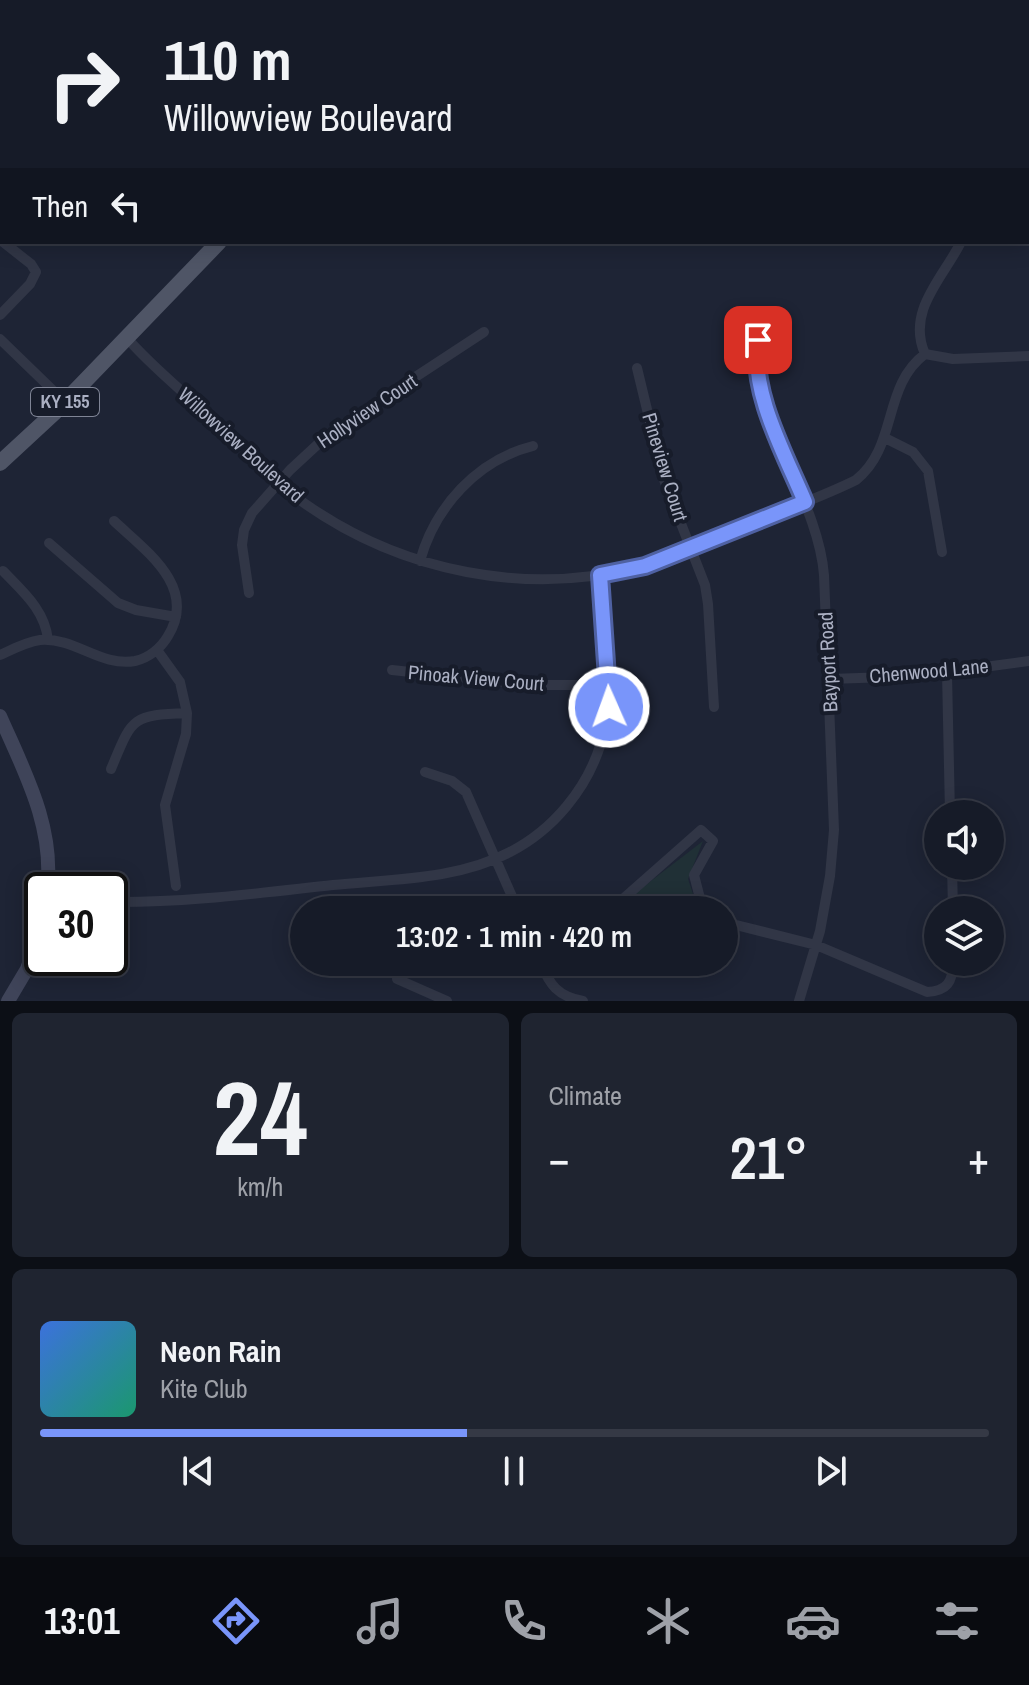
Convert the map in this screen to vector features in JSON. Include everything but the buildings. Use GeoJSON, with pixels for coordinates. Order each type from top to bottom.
{"type":"FeatureCollection","features":[{"type":"Feature","properties":{"kind":"main road","name":"KY 155"},"geometry":{"type":"LineString","coordinates":[[0,463],[65,402],[217,244]]}},
{"type":"Feature","properties":{"kind":"main road"},"geometry":{"type":"LineString","coordinates":[[0,716],[38,805],[48,850],[47,872]]}},
{"type":"Feature","properties":{"kind":"main road"},"geometry":{"type":"LineString","coordinates":[[8,1001],[24,974]]}},
{"type":"Feature","properties":{"kind":"street"},"geometry":{"type":"LineString","coordinates":[[0,315],[30,284],[36,272],[31,264],[6,244]]}},
{"type":"Feature","properties":{"kind":"street"},"geometry":{"type":"LineString","coordinates":[[960,244],[923,303],[920,328],[925,354],[953,359],[1029,356]]}},
{"type":"Feature","properties":{"kind":"street","name":"Bayport Road"},"geometry":{"type":"LineString","coordinates":[[760,331],[756,361],[760,388],[820,541],[830,679],[834,830],[830,876],[816,945],[799,1001]]}},
{"type":"Feature","properties":{"kind":"street","name":"Hollyview Court"},"geometry":{"type":"LineString","coordinates":[[249,593],[242,545],[244,530],[252,513],[306,453],[330,433],[484,332]]}},
{"type":"Feature","properties":{"kind":"street","name":"Willowview Boulevard"},"geometry":{"type":"LineString","coordinates":[[127,338],[279,483],[336,524],[420,561],[460,571],[542,580],[600,575],[645,566],[846,485],[872,464],[885,438],[897,389],[910,367],[925,354]]}},
{"type":"Feature","properties":{"kind":"street"},"geometry":{"type":"LineString","coordinates":[[0,339],[65,402]]}},
{"type":"Feature","properties":{"kind":"street","name":"Pineview Court"},"geometry":{"type":"LineString","coordinates":[[637,368],[664,480],[692,549],[708,604],[714,707]]}},
{"type":"Feature","properties":{"kind":"street"},"geometry":{"type":"LineString","coordinates":[[885,438],[913,452],[928,471],[942,552]]}},
{"type":"Feature","properties":{"kind":"street"},"geometry":{"type":"LineString","coordinates":[[420,561],[432,526],[469,480],[509,454],[533,446]]}},
{"type":"Feature","properties":{"kind":"street"},"geometry":{"type":"LineString","coordinates":[[0,655],[29,643],[48,640],[73,644],[110,661],[135,661],[157,650],[167,639],[176,617],[177,604],[172,581],[114,521]]}},
{"type":"Feature","properties":{"kind":"street"},"geometry":{"type":"LineString","coordinates":[[49,543],[118,603],[136,610],[176,617]]}},
{"type":"Feature","properties":{"kind":"street"},"geometry":{"type":"LineString","coordinates":[[3,571],[39,610],[48,640]]}},
{"type":"Feature","properties":{"kind":"street"},"geometry":{"type":"LineString","coordinates":[[128,902],[168,903],[422,876],[466,869],[496,859],[527,843],[574,798],[597,754],[606,726],[609,685],[600,575]]}},
{"type":"Feature","properties":{"kind":"street"},"geometry":{"type":"LineString","coordinates":[[157,650],[180,682],[187,713],[186,734],[165,805],[176,886]]}},
{"type":"Feature","properties":{"kind":"street","name":"Chenwood Lane"},"geometry":{"type":"LineString","coordinates":[[830,679],[947,673],[1029,661]]}},
{"type":"Feature","properties":{"kind":"street","name":"Pinoak View Court"},"geometry":{"type":"LineString","coordinates":[[392,670],[530,685],[609,685]]}},
{"type":"Feature","properties":{"kind":"street"},"geometry":{"type":"LineString","coordinates":[[947,673],[950,800]]}},
{"type":"Feature","properties":{"kind":"street"},"geometry":{"type":"LineString","coordinates":[[111,769],[128,730],[136,721],[151,715],[187,713]]}},
{"type":"Feature","properties":{"kind":"street"},"geometry":{"type":"LineString","coordinates":[[425,772],[452,781],[466,792],[512,896]]}},
{"type":"Feature","properties":{"kind":"street"},"geometry":{"type":"LineString","coordinates":[[626,896],[701,830],[713,841],[694,875],[699,896]]}},
{"type":"Feature","properties":{"kind":"street"},"geometry":{"type":"LineString","coordinates":[[738,926],[816,945],[927,992],[944,989],[950,976]]}},
{"type":"Feature","properties":{"kind":"street"},"geometry":{"type":"LineString","coordinates":[[545,976],[556,997],[583,1001]]}},
{"type":"Feature","properties":{"kind":"street"},"geometry":{"type":"LineString","coordinates":[[397,979],[447,1001]]}},
{"type":"Feature","properties":{"kind":"shaded area"},"geometry":{"type":"Polygon","coordinates":[[[703,841],[688,879],[694,896],[631,896],[703,841]]]}},
{"type":"Feature","properties":{"kind":"route"},"geometry":{"type":"LineString","coordinates":[[609,707],[600,575],[645,566],[805,502],[760,388],[756,361],[758,340]]}}]}
